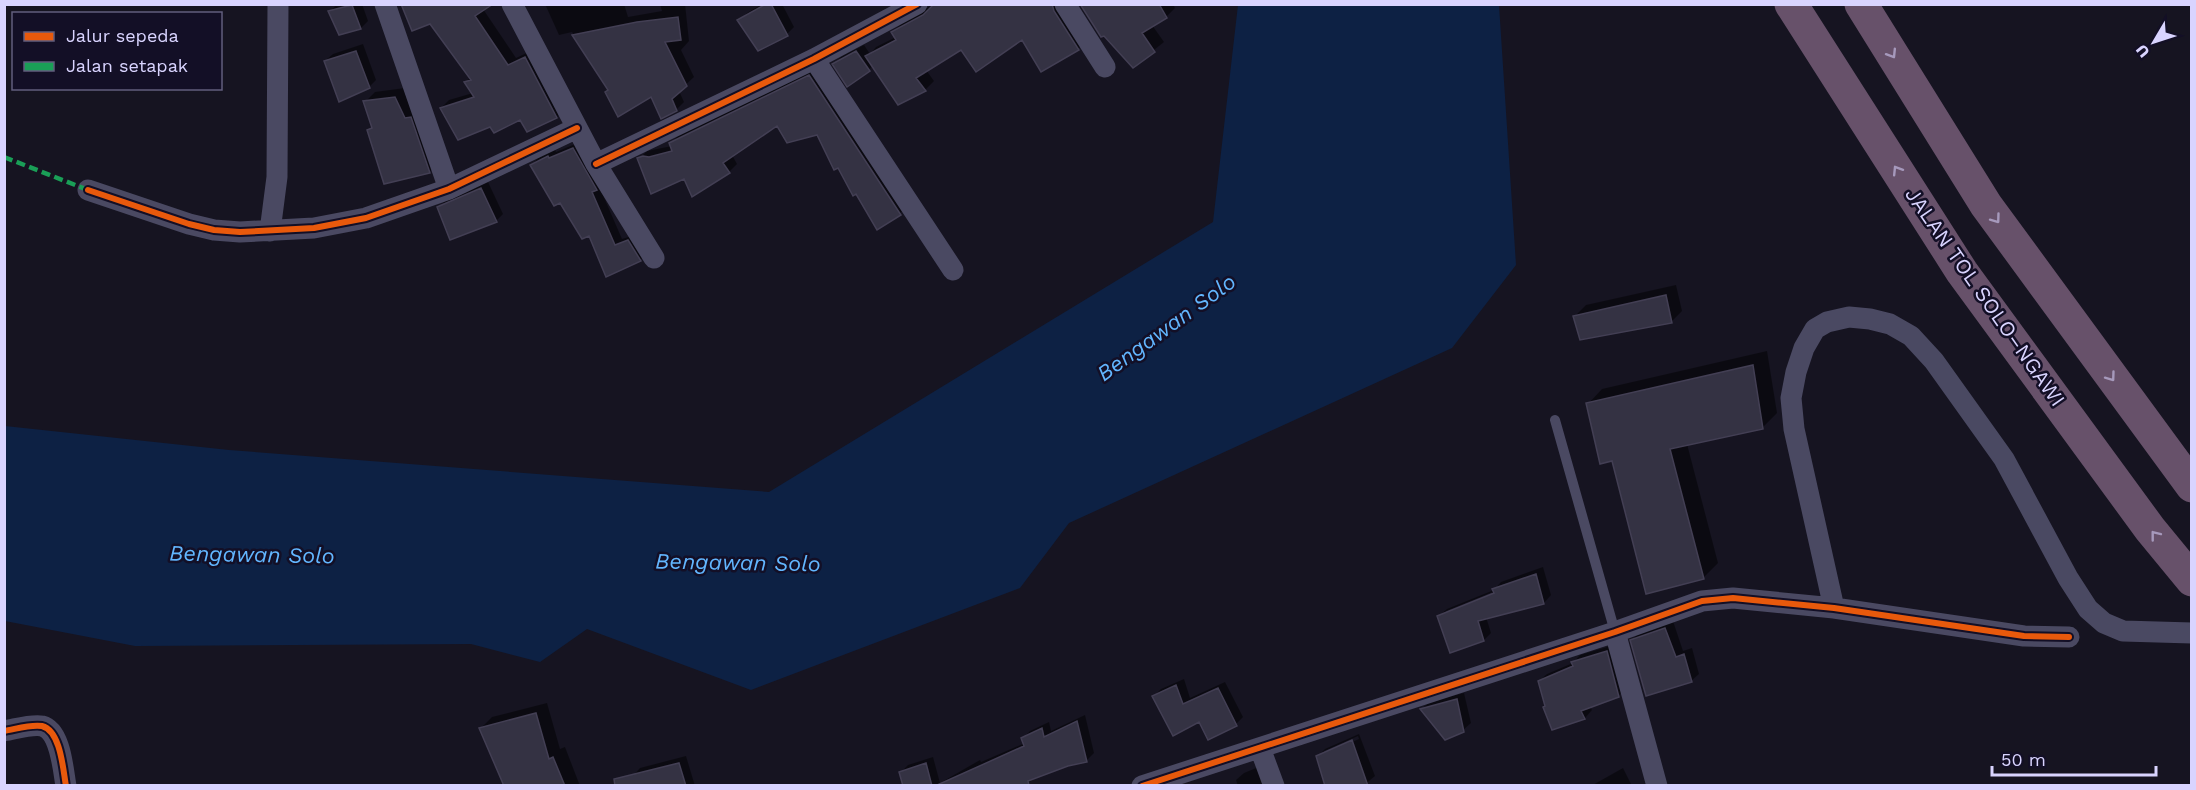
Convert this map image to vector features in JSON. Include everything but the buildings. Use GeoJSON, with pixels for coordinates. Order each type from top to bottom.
{"type":"FeatureCollection","features":[{"type":"Feature","properties":{"kind":"highway","name":"JALAN TOL SOLO–NGAWI"},"geometry":{"type":"LineString","coordinates":[[1791,4],[1962,272],[2151,529],[2192,580]]}},
{"type":"Feature","properties":{"kind":"highway"},"geometry":{"type":"LineString","coordinates":[[1861,4],[1986,205],[2192,486]]}},
{"type":"Feature","properties":{"kind":"street"},"geometry":{"type":"LineString","coordinates":[[270,231],[277,177],[278,4]]}},
{"type":"Feature","properties":{"kind":"street"},"geometry":{"type":"LineString","coordinates":[[385,4],[449,189]]}},
{"type":"Feature","properties":{"kind":"street"},"geometry":{"type":"LineString","coordinates":[[512,4],[596,164],[654,258]]}},
{"type":"Feature","properties":{"kind":"street"},"geometry":{"type":"LineString","coordinates":[[596,164],[814,59],[917,4]]}},
{"type":"Feature","properties":{"kind":"street"},"geometry":{"type":"LineString","coordinates":[[1065,4],[1105,67]]}},
{"type":"Feature","properties":{"kind":"street"},"geometry":{"type":"LineString","coordinates":[[814,59],[953,270]]}},
{"type":"Feature","properties":{"kind":"street"},"geometry":{"type":"LineString","coordinates":[[88,190],[206,228],[240,232],[314,228],[366,218],[449,189],[577,128]]}},
{"type":"Feature","properties":{"kind":"street"},"geometry":{"type":"LineString","coordinates":[[1834,608],[1794,429],[1791,398],[1804,348],[1815,329],[1827,322],[1849,317],[1890,324],[1911,336],[1934,361],[2004,459],[2068,578],[2088,609],[2104,623],[2123,632],[2192,633]]}},
{"type":"Feature","properties":{"kind":"street"},"geometry":{"type":"LineString","coordinates":[[1142,786],[1615,632],[1683,606],[1717,599],[1733,598],[1834,608],[2024,636],[2069,638]]}},
{"type":"Feature","properties":{"kind":"street"},"geometry":{"type":"LineString","coordinates":[[1615,632],[1657,786]]}},
{"type":"Feature","properties":{"kind":"street"},"geometry":{"type":"LineString","coordinates":[[4,731],[39,726],[52,732],[58,746],[66,786]]}},
{"type":"Feature","properties":{"kind":"street"},"geometry":{"type":"LineString","coordinates":[[1260,748],[1274,786]]}},
{"type":"Feature","properties":{"kind":"lane"},"geometry":{"type":"LineString","coordinates":[[1555,420],[1615,632]]}},
{"type":"Feature","properties":{"kind":"water","name":"Bengawan Solo"},"geometry":{"type":"Polygon","coordinates":[[[1238,5],[1499,5],[1516,265],[1452,348],[1069,523],[1020,588],[751,690],[587,629],[540,662],[471,644],[135,646],[5,621],[5,426],[229,450],[769,492],[1213,222],[1238,5]]]}},
{"type":"Feature","properties":{"kind":"marked path"},"geometry":{"type":"LineString","coordinates":[[4,157],[88,190]]}},
{"type":"Feature","properties":{"kind":"cycle path"},"geometry":{"type":"LineString","coordinates":[[596,164],[814,59],[917,4]]}},
{"type":"Feature","properties":{"kind":"cycle path"},"geometry":{"type":"LineString","coordinates":[[88,190],[189,224],[214,230],[240,232],[314,228],[366,218],[449,189],[577,128]]}},
{"type":"Feature","properties":{"kind":"cycle path"},"geometry":{"type":"LineString","coordinates":[[1142,786],[1615,632],[1702,601],[1733,598],[1834,608],[2024,636],[2069,637]]}},
{"type":"Feature","properties":{"kind":"cycle path"},"geometry":{"type":"LineString","coordinates":[[4,731],[33,726],[48,729],[60,752],[66,786]]}}]}
